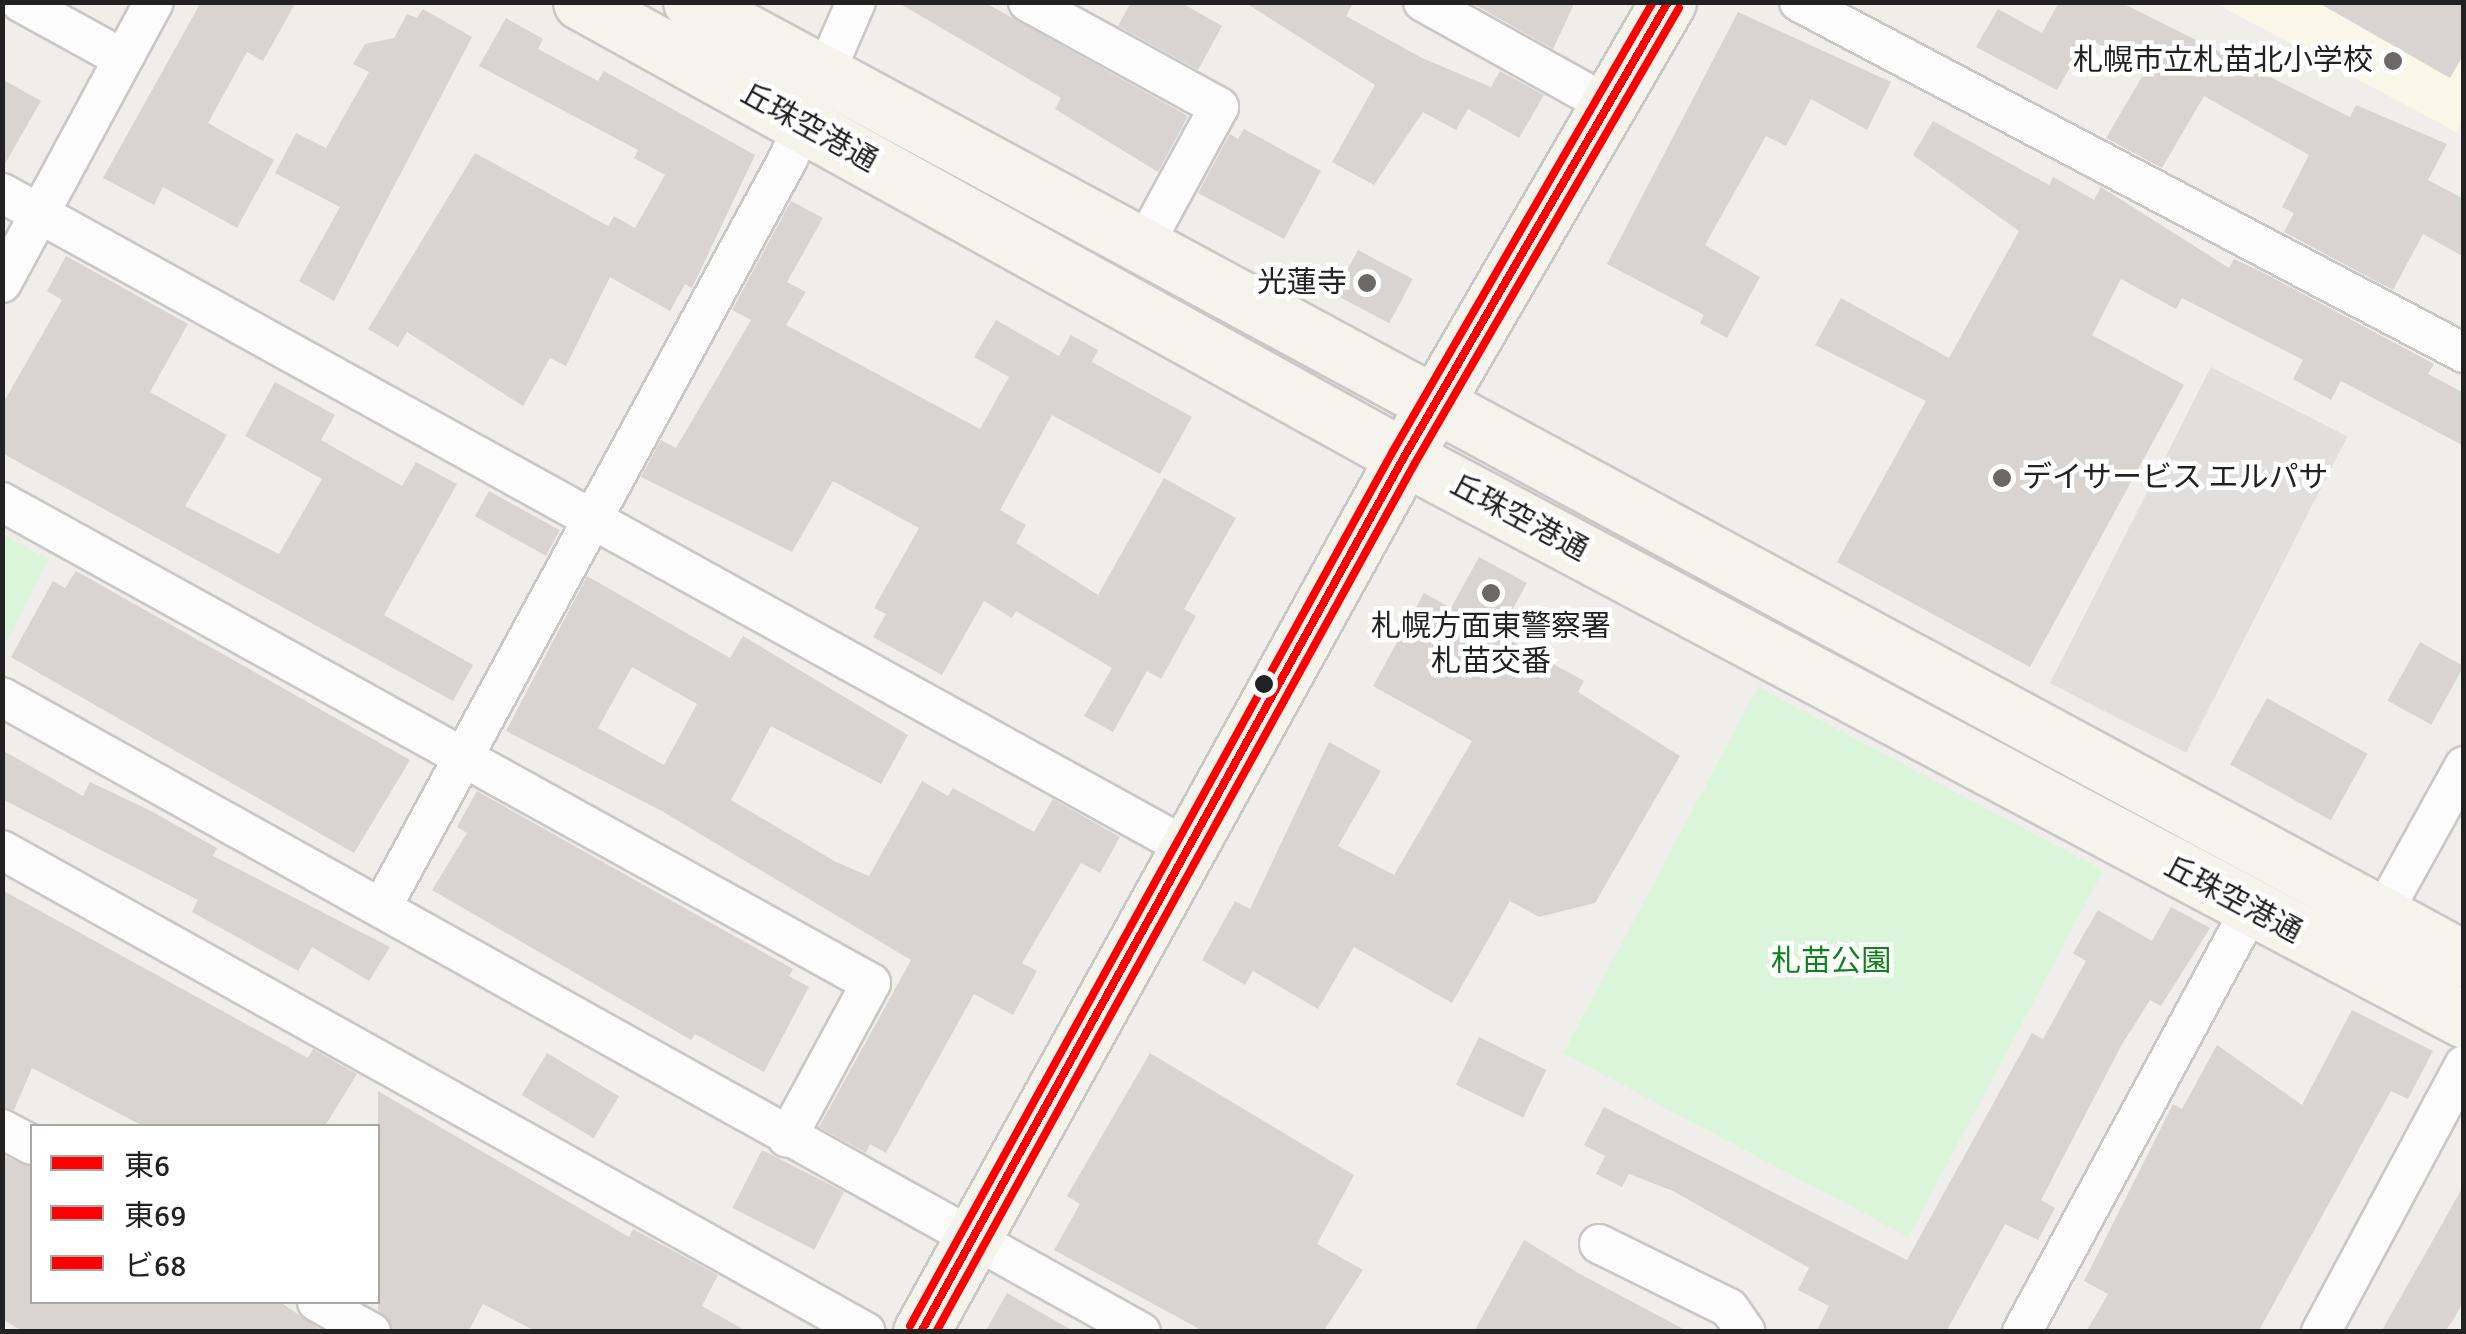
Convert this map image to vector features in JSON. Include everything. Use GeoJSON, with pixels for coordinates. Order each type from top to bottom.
{"type":"FeatureCollection","features":[{"type":"Feature","properties":{"kind":"main road","name":"丘珠空港通"},"geometry":{"type":"LineString","coordinates":[[581,2],[811,98],[1142,250],[1433,409],[2368,940],[2464,1020]]}},
{"type":"Feature","properties":{"kind":"main road","name":"丘珠空港通"},"geometry":{"type":"LineString","coordinates":[[691,2],[811,98],[1404,456],[2250,909],[2368,940],[2464,959]]}},
{"type":"Feature","properties":{"kind":"main road"},"geometry":{"type":"LineString","coordinates":[[920,1332],[1191,850],[1404,456],[1668,2]]}},
{"type":"Feature","properties":{"kind":"street"},"geometry":{"type":"LineString","coordinates":[[20,2],[122,58]]}},
{"type":"Feature","properties":{"kind":"street"},"geometry":{"type":"LineString","coordinates":[[2,284],[154,2]]}},
{"type":"Feature","properties":{"kind":"street"},"geometry":{"type":"LineString","coordinates":[[382,908],[811,98],[856,2]]}},
{"type":"Feature","properties":{"kind":"street"},"geometry":{"type":"LineString","coordinates":[[1028,2],[1219,107],[1142,250]]}},
{"type":"Feature","properties":{"kind":"street"},"geometry":{"type":"LineString","coordinates":[[1423,2],[1608,104]]}},
{"type":"Feature","properties":{"kind":"street"},"geometry":{"type":"LineString","coordinates":[[1799,2],[2464,353]]}},
{"type":"Feature","properties":{"kind":"street"},"geometry":{"type":"LineString","coordinates":[[2,193],[1191,850]]}},
{"type":"Feature","properties":{"kind":"street"},"geometry":{"type":"LineString","coordinates":[[2,502],[870,983],[786,1138]]}},
{"type":"Feature","properties":{"kind":"street"},"geometry":{"type":"LineString","coordinates":[[2,697],[786,1138],[974,1237],[1141,1332]]}},
{"type":"Feature","properties":{"kind":"street"},"geometry":{"type":"LineString","coordinates":[[2368,940],[2464,766]]}},
{"type":"Feature","properties":{"kind":"street"},"geometry":{"type":"LineString","coordinates":[[2,850],[866,1332]]}},
{"type":"Feature","properties":{"kind":"street"},"geometry":{"type":"LineString","coordinates":[[2022,1332],[2250,909]]}},
{"type":"Feature","properties":{"kind":"street"},"geometry":{"type":"LineString","coordinates":[[2321,1332],[2464,1065]]}},
{"type":"Feature","properties":{"kind":"street"},"geometry":{"type":"LineString","coordinates":[[2,1129],[30,1144]]}},
{"type":"Feature","properties":{"kind":"street"},"geometry":{"type":"LineString","coordinates":[[1599,1244],[1729,1308],[1746,1332]]}},
{"type":"Feature","properties":{"kind":"street"},"geometry":{"type":"LineString","coordinates":[[320,1304],[371,1332]]}},
{"type":"Feature","properties":{"kind":"shaded area","name":"札幌市立札苗北小学校"},"geometry":{"type":"Polygon","coordinates":[[[2215,3],[2463,3],[2463,119],[2456,132],[2215,3]]]}},
{"type":"Feature","properties":{"kind":"shaded area"},"geometry":{"type":"Polygon","coordinates":[[[2211,367],[2347,436],[2186,753],[2050,683],[2211,367]]]}},
{"type":"Feature","properties":{"kind":"green space"},"geometry":{"type":"Polygon","coordinates":[[[3,535],[49,559],[3,648],[3,535]]]}},
{"type":"Feature","properties":{"kind":"green space","name":"札苗公園"},"geometry":{"type":"Polygon","coordinates":[[[1758,687],[2103,871],[1908,1237],[1563,1053],[1758,687]]]}},
{"type":"Feature","properties":{"kind":"building"},"geometry":{"type":"Polygon","coordinates":[[[201,2],[296,2],[263,61],[247,52],[208,123],[274,160],[237,228],[163,187],[154,205],[103,178],[201,2]]]}},
{"type":"Feature","properties":{"kind":"building"},"geometry":{"type":"Polygon","coordinates":[[[897,2],[984,2],[1188,116],[1158,172],[1055,109],[1061,98],[897,2]]]}},
{"type":"Feature","properties":{"kind":"building"},"geometry":{"type":"Polygon","coordinates":[[[1131,2],[1180,2],[1222,26],[1198,70],[1118,26],[1131,2]]]}},
{"type":"Feature","properties":{"kind":"building"},"geometry":{"type":"Polygon","coordinates":[[[1244,2],[1354,2],[1346,16],[1422,58],[1491,87],[1500,71],[1544,95],[1519,138],[1468,109],[1456,130],[1423,112],[1374,185],[1332,162],[1375,85],[1244,2]]]}},
{"type":"Feature","properties":{"kind":"building"},"geometry":{"type":"Polygon","coordinates":[[[1470,2],[1575,2],[1553,49],[1470,2]]]}},
{"type":"Feature","properties":{"kind":"building"},"geometry":{"type":"Polygon","coordinates":[[[2059,2],[2120,2],[2350,117],[2356,105],[2447,144],[2428,180],[2464,199],[2464,257],[2423,234],[2393,290],[2284,232],[2294,213],[2282,207],[2309,155],[2204,96],[2162,168],[2106,138],[2146,70],[2087,38],[2057,90],[1976,47],[1998,9],[2042,33],[2059,2]]]}},
{"type":"Feature","properties":{"kind":"building"},"geometry":{"type":"Polygon","coordinates":[[[2317,2],[2464,2],[2464,54],[2450,78],[2317,2]]]}},
{"type":"Feature","properties":{"kind":"building"},"geometry":{"type":"Polygon","coordinates":[[[423,9],[472,37],[334,301],[299,281],[340,207],[275,173],[296,133],[326,148],[369,72],[353,64],[365,44],[394,38],[407,14],[417,18],[423,9]]]}},
{"type":"Feature","properties":{"kind":"building"},"geometry":{"type":"Polygon","coordinates":[[[1738,12],[1891,82],[1867,130],[1811,99],[1786,146],[1766,136],[1705,245],[1760,277],[1727,338],[1700,323],[1704,315],[1607,264],[1738,12]]]}},
{"type":"Feature","properties":{"kind":"building"},"geometry":{"type":"Polygon","coordinates":[[[506,18],[543,39],[538,49],[598,81],[604,71],[755,155],[692,288],[685,284],[670,311],[610,277],[566,366],[550,358],[523,406],[407,332],[398,347],[368,329],[475,153],[608,226],[614,216],[635,228],[665,175],[634,158],[638,150],[479,66],[506,18]]]}},
{"type":"Feature","properties":{"kind":"building"},"geometry":{"type":"Polygon","coordinates":[[[2,79],[41,101],[2,169],[2,79]]]}},
{"type":"Feature","properties":{"kind":"building"},"geometry":{"type":"Polygon","coordinates":[[[1933,121],[2049,185],[2053,177],[2094,200],[2101,187],[2229,268],[2234,259],[2262,272],[2434,364],[2428,374],[2464,393],[2464,446],[2341,381],[2331,400],[2293,379],[2303,360],[2182,298],[2176,309],[2121,279],[2092,335],[2184,385],[2030,667],[1837,562],[1926,401],[1815,345],[1841,298],[1949,358],[2019,231],[1913,155],[1933,121]]]}},
{"type":"Feature","properties":{"kind":"building"},"geometry":{"type":"Polygon","coordinates":[[[1244,129],[1321,171],[1284,239],[1198,193],[1230,134],[1238,139],[1244,129]]]}},
{"type":"Feature","properties":{"kind":"building"},"geometry":{"type":"Polygon","coordinates":[[[791,201],[823,218],[787,282],[806,292],[786,325],[980,429],[1009,377],[974,357],[996,320],[1059,356],[1071,335],[1098,350],[1092,362],[1192,417],[1160,474],[1052,415],[1000,510],[1026,525],[1016,543],[1098,595],[1164,478],[1236,518],[1184,609],[1196,616],[1161,679],[1147,671],[1113,732],[1084,716],[1112,668],[1016,611],[1012,618],[984,601],[942,675],[873,637],[886,614],[874,608],[919,528],[833,481],[792,552],[641,477],[661,440],[676,448],[751,320],[732,310],[791,201]]]}},
{"type":"Feature","properties":{"kind":"building"},"geometry":{"type":"Polygon","coordinates":[[[1358,250],[1413,279],[1389,323],[1335,294],[1358,250]]]}},
{"type":"Feature","properties":{"kind":"building"},"geometry":{"type":"Polygon","coordinates":[[[66,256],[188,324],[150,392],[227,435],[185,506],[279,554],[322,479],[245,436],[275,382],[335,415],[321,440],[402,486],[416,462],[457,484],[384,615],[473,665],[453,701],[2,453],[2,405],[62,300],[47,291],[66,256]]]}},
{"type":"Feature","properties":{"kind":"building"},"geometry":{"type":"Polygon","coordinates":[[[489,491],[560,530],[546,556],[475,516],[489,491]]]}},
{"type":"Feature","properties":{"kind":"building"},"geometry":{"type":"Polygon","coordinates":[[[1479,557],[1527,583],[1499,634],[1584,681],[1578,692],[1680,756],[1595,903],[1539,917],[1510,901],[1452,1003],[1354,947],[1318,1009],[1253,971],[1245,985],[1202,960],[1235,901],[1250,909],[1329,742],[1381,771],[1338,846],[1394,875],[1472,741],[1373,686],[1424,593],[1451,608],[1479,557]]]}},
{"type":"Feature","properties":{"kind":"building"},"geometry":{"type":"Polygon","coordinates":[[[76,571],[410,760],[354,853],[11,657],[53,581],[65,588],[76,571]]]}},
{"type":"Feature","properties":{"kind":"building"},"geometry":{"type":"Polygon","coordinates":[[[587,576],[730,658],[743,636],[908,735],[881,784],[771,726],[731,800],[836,862],[869,876],[922,781],[948,796],[953,788],[1034,832],[1053,799],[1120,837],[1100,873],[1081,863],[1022,963],[1037,971],[1013,1015],[974,994],[886,1153],[870,1144],[866,1153],[819,1127],[911,960],[660,810],[506,731],[587,576]],[[632,667],[598,728],[664,765],[697,704],[632,667]]]}},
{"type":"Feature","properties":{"kind":"building"},"geometry":{"type":"Polygon","coordinates":[[[2420,642],[2464,666],[2431,725],[2388,701],[2420,642]]]}},
{"type":"Feature","properties":{"kind":"building"},"geometry":{"type":"Polygon","coordinates":[[[2267,698],[2368,754],[2331,820],[2230,764],[2267,698]]]}},
{"type":"Feature","properties":{"kind":"building"},"geometry":{"type":"Polygon","coordinates":[[[2,750],[83,796],[90,782],[149,810],[217,848],[213,856],[390,947],[369,981],[312,947],[298,971],[192,912],[198,900],[2,799],[2,750]]]}},
{"type":"Feature","properties":{"kind":"building"},"geometry":{"type":"Polygon","coordinates":[[[477,791],[793,969],[789,976],[809,987],[764,1072],[695,1034],[691,1040],[432,890],[467,833],[457,827],[477,791]]]}},
{"type":"Feature","properties":{"kind":"building"},"geometry":{"type":"Polygon","coordinates":[[[2,890],[308,1058],[313,1049],[357,1074],[326,1124],[139,1124],[32,1068],[14,1110],[3,1107],[2,890]]]}},
{"type":"Feature","properties":{"kind":"building"},"geometry":{"type":"Polygon","coordinates":[[[2171,907],[2210,928],[2161,1006],[2150,1000],[2121,1046],[2041,1200],[2055,1208],[2038,1240],[2005,1224],[1946,1332],[1816,1332],[1829,1306],[1798,1290],[1809,1268],[1673,1191],[1629,1174],[1622,1187],[1596,1174],[1605,1156],[1584,1145],[1604,1107],[1907,1260],[2032,1033],[2043,1039],[2086,961],[2073,953],[2098,910],[2152,941],[2171,907]]]}},
{"type":"Feature","properties":{"kind":"building"},"geometry":{"type":"Polygon","coordinates":[[[2352,1010],[2433,1051],[2408,1099],[2391,1091],[2258,1332],[2086,1332],[2108,1294],[2084,1281],[2173,1104],[2182,1109],[2217,1045],[2302,1105],[2352,1010]]]}},
{"type":"Feature","properties":{"kind":"building"},"geometry":{"type":"Polygon","coordinates":[[[1479,1037],[1546,1070],[1523,1118],[1456,1085],[1479,1037]]]}},
{"type":"Feature","properties":{"kind":"building"},"geometry":{"type":"Polygon","coordinates":[[[547,1053],[619,1096],[594,1138],[522,1095],[547,1053]]]}},
{"type":"Feature","properties":{"kind":"building"},"geometry":{"type":"Polygon","coordinates":[[[1150,1053],[1354,1175],[1317,1244],[1363,1270],[1323,1332],[1205,1332],[1054,1250],[1080,1204],[1067,1196],[1150,1053]]]}},
{"type":"Feature","properties":{"kind":"building"},"geometry":{"type":"Polygon","coordinates":[[[378,1091],[629,1237],[633,1229],[718,1275],[702,1306],[748,1332],[537,1332],[483,1304],[468,1332],[393,1332],[378,1310],[378,1091]]]}},
{"type":"Feature","properties":{"kind":"building"},"geometry":{"type":"Polygon","coordinates":[[[762,1150],[844,1192],[814,1250],[732,1208],[762,1150]]]}},
{"type":"Feature","properties":{"kind":"building"},"geometry":{"type":"Polygon","coordinates":[[[2,1155],[30,1166],[30,1304],[283,1304],[324,1332],[24,1332],[2,1319],[2,1155]]]}},
{"type":"Feature","properties":{"kind":"building"},"geometry":{"type":"Polygon","coordinates":[[[2464,1185],[2464,1301],[2444,1332],[2381,1332],[2464,1185]]]}},
{"type":"Feature","properties":{"kind":"building"},"geometry":{"type":"Polygon","coordinates":[[[1524,1240],[1580,1274],[1689,1332],[1474,1332],[1524,1240]]]}},
{"type":"Feature","properties":{"kind":"building"},"geometry":{"type":"Polygon","coordinates":[[[1007,1293],[1075,1332],[985,1332],[1007,1293]]]}},
{"type":"Feature","properties":{"kind":"transit line","name":"ビ68"},"geometry":{"type":"LineString","coordinates":[[910,1326],[1393,451],[1653,2]]}},
{"type":"Feature","properties":{"kind":"transit line","name":"東6"},"geometry":{"type":"LineString","coordinates":[[921,1332],[1404,457],[1668,2]]}},
{"type":"Feature","properties":{"kind":"transit line","name":"東69"},"geometry":{"type":"LineString","coordinates":[[936,1332],[1415,463],[1679,8]]}},
{"type":"Feature","properties":{"kind":"place","name":"札幌市立札苗北小学校"},"geometry":{"type":"Point","coordinates":[2393,61]}},
{"type":"Feature","properties":{"kind":"place","name":"光蓮寺"},"geometry":{"type":"Point","coordinates":[1367,283]}},
{"type":"Feature","properties":{"kind":"place","name":"デイサービス エルパサ"},"geometry":{"type":"Point","coordinates":[2002,478]}},
{"type":"Feature","properties":{"kind":"place","name":"札幌方面東警察署 札苗交番"},"geometry":{"type":"Point","coordinates":[1491,593]}}]}
